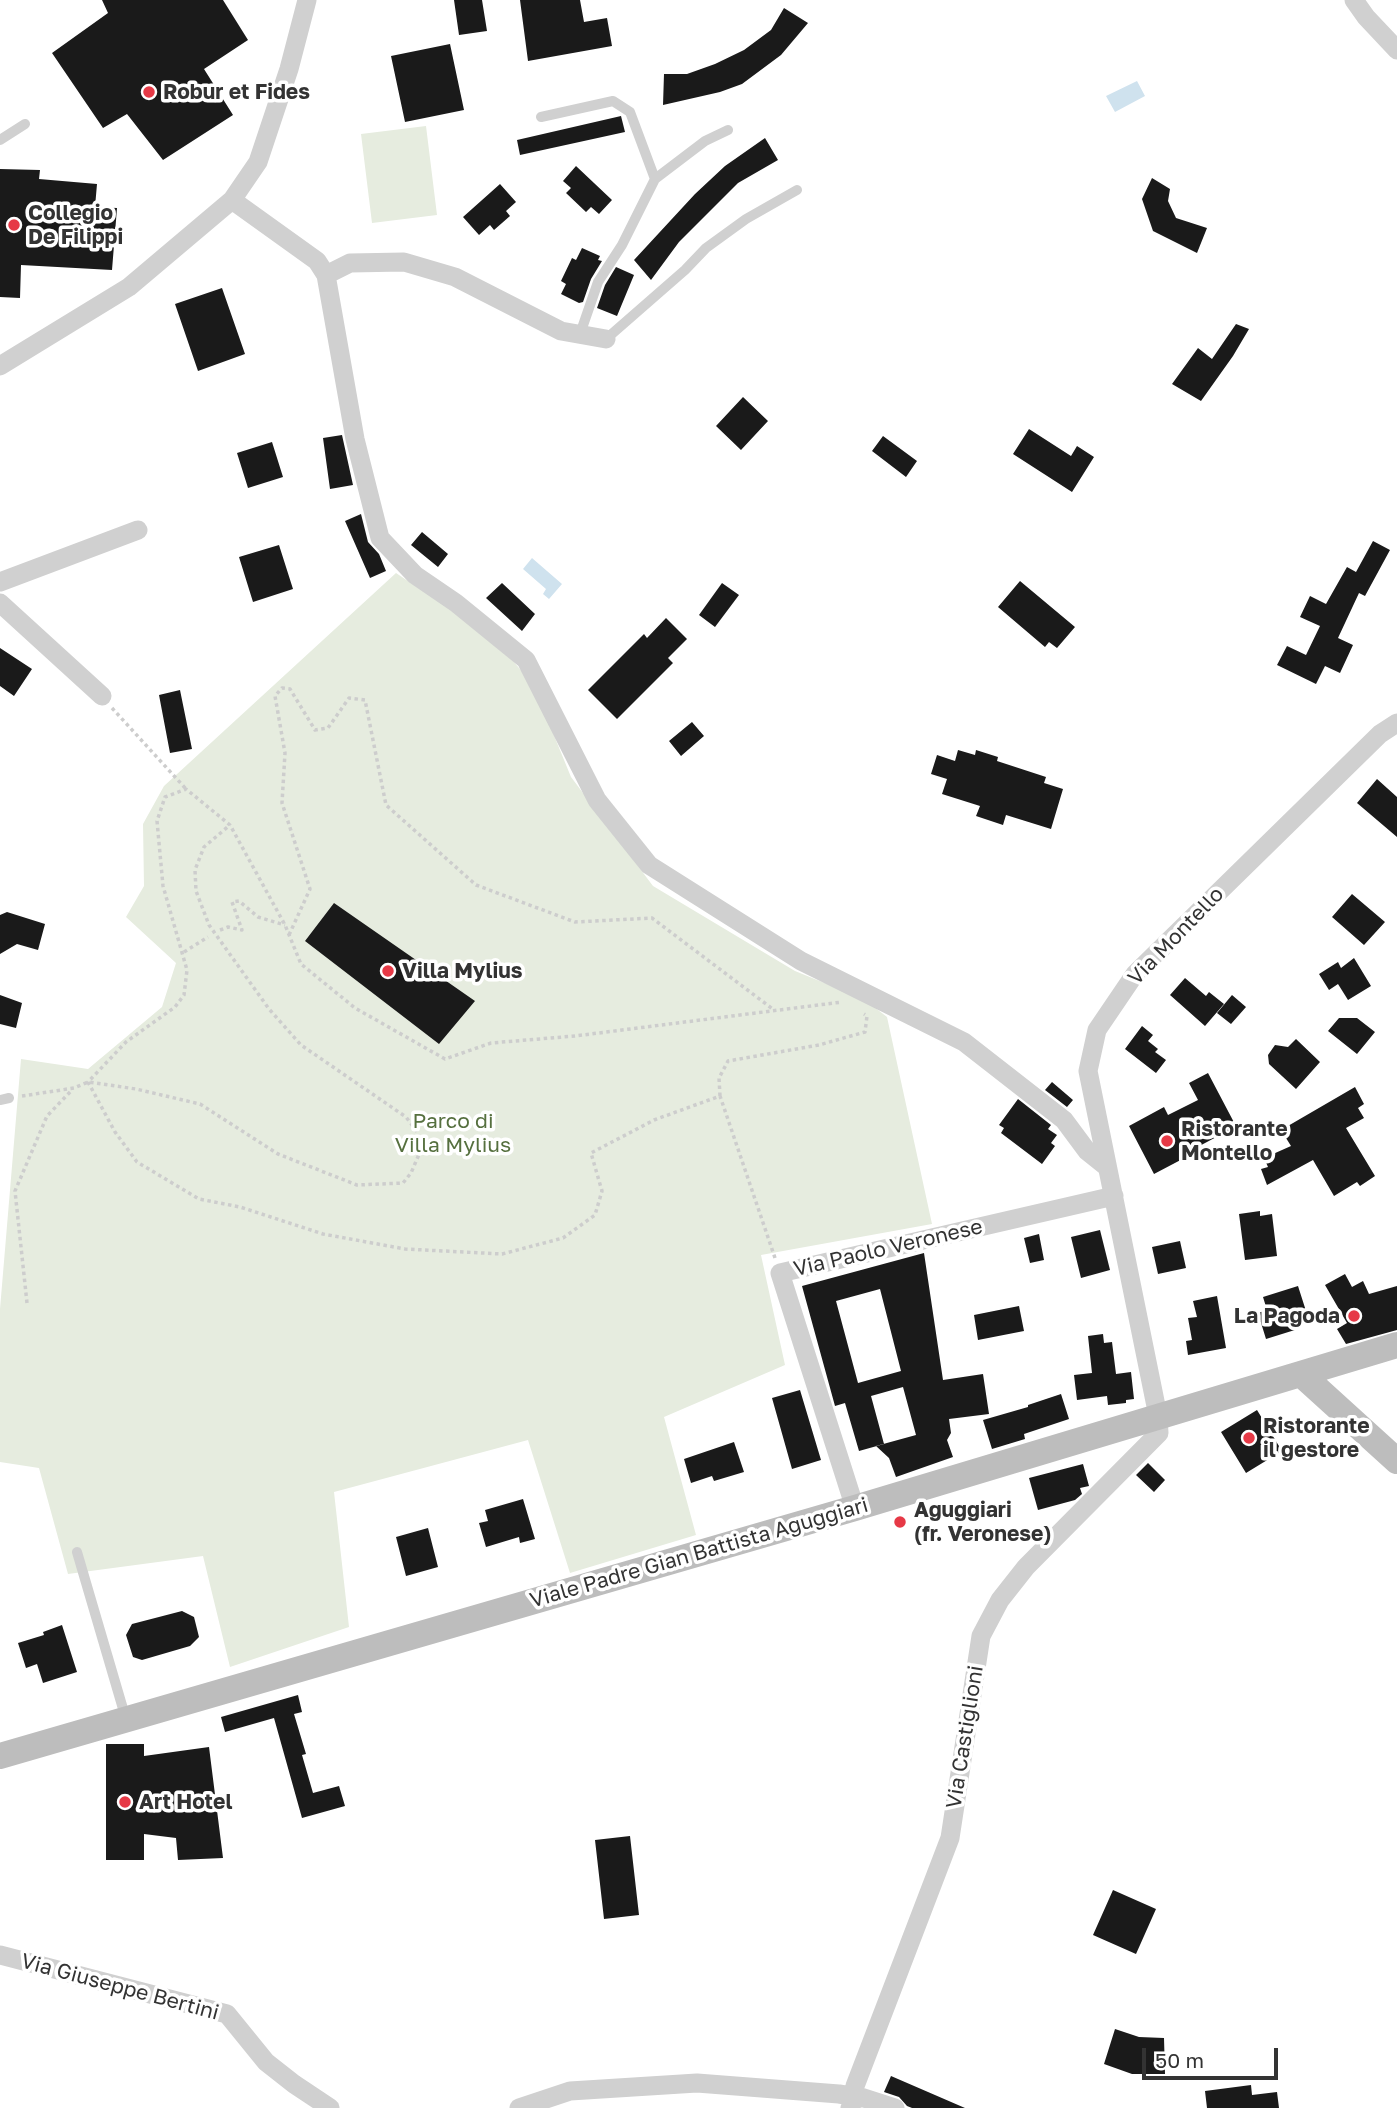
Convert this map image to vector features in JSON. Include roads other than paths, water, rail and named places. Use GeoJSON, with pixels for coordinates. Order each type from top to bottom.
{"type":"FeatureCollection","features":[{"type":"Feature","properties":{"kind":"main road","name":"Viale Padre Gian Battista Aguggiari"},"geometry":{"type":"LineString","coordinates":[[0,1756],[855,1508],[1397,1345]]}},
{"type":"Feature","properties":{"kind":"main road"},"geometry":{"type":"LineString","coordinates":[[1301,1374],[1397,1461]]}},
{"type":"Feature","properties":{"kind":"street"},"geometry":{"type":"LineString","coordinates":[[0,366],[129,287],[232,200],[258,162],[289,69],[307,0]]}},
{"type":"Feature","properties":{"kind":"street"},"geometry":{"type":"LineString","coordinates":[[1354,0],[1397,50]]}},
{"type":"Feature","properties":{"kind":"street"},"geometry":{"type":"LineString","coordinates":[[232,200],[317,261],[326,275],[355,439],[380,538],[415,575],[456,603],[526,660],[597,800],[649,866],[801,961],[964,1042],[1064,1120],[1087,1151],[1107,1167]]}},
{"type":"Feature","properties":{"kind":"street"},"geometry":{"type":"LineString","coordinates":[[326,275],[350,263],[404,262],[455,277],[561,331],[606,339]]}},
{"type":"Feature","properties":{"kind":"street"},"geometry":{"type":"LineString","coordinates":[[0,582],[138,530]]}},
{"type":"Feature","properties":{"kind":"street"},"geometry":{"type":"LineString","coordinates":[[0,603],[102,696]]}},
{"type":"Feature","properties":{"kind":"street","name":"Via Montello"},"geometry":{"type":"LineString","coordinates":[[1158,1416],[1088,1071],[1097,1030],[1135,974],[1380,734],[1397,723]]}},
{"type":"Feature","properties":{"kind":"street","name":"Via Paolo Veronese"},"geometry":{"type":"LineString","coordinates":[[855,1508],[780,1273],[1114,1196]]}},
{"type":"Feature","properties":{"kind":"street","name":"Via Castiglioni"},"geometry":{"type":"LineString","coordinates":[[852,2103],[855,2086],[950,1838],[981,1636],[1000,1600],[1026,1567],[1159,1433],[1158,1416]]}},
{"type":"Feature","properties":{"kind":"street","name":"Via Giuseppe Bertini"},"geometry":{"type":"LineString","coordinates":[[0,1955],[227,2014],[266,2062],[330,2108]]}},
{"type":"Feature","properties":{"kind":"street"},"geometry":{"type":"LineString","coordinates":[[519,2108],[570,2091],[697,2083],[839,2094],[852,2103],[864,2098],[895,2108]]}},
{"type":"Feature","properties":{"kind":"lane"},"geometry":{"type":"LineString","coordinates":[[541,117],[613,101],[630,112],[655,179]]}},
{"type":"Feature","properties":{"kind":"lane"},"geometry":{"type":"LineString","coordinates":[[0,140],[25,124]]}},
{"type":"Feature","properties":{"kind":"lane"},"geometry":{"type":"LineString","coordinates":[[580,334],[598,282],[622,245],[655,179],[705,141],[728,130]]}},
{"type":"Feature","properties":{"kind":"lane"},"geometry":{"type":"LineString","coordinates":[[606,339],[685,270],[706,248],[746,219],[797,190]]}},
{"type":"Feature","properties":{"kind":"lane"},"geometry":{"type":"LineString","coordinates":[[77,1552],[126,1719]]}},
{"type":"Feature","properties":{"kind":"water"},"geometry":{"type":"Polygon","coordinates":[[[1137,81],[1145,96],[1115,112],[1106,96],[1137,81]]]}},
{"type":"Feature","properties":{"kind":"water"},"geometry":{"type":"Polygon","coordinates":[[[532,558],[562,584],[549,599],[543,594],[546,589],[523,569],[532,558]]]}},
{"type":"Feature","properties":{"kind":"place","name":"Robur et Fides"},"geometry":{"type":"Point","coordinates":[149,92]}},
{"type":"Feature","properties":{"kind":"place","name":"Collegio De Filippi"},"geometry":{"type":"Point","coordinates":[14,225]}},
{"type":"Feature","properties":{"kind":"place","name":"Villa Mylius"},"geometry":{"type":"Point","coordinates":[388,971]}},
{"type":"Feature","properties":{"kind":"place","name":"Ristorante Montello"},"geometry":{"type":"Point","coordinates":[1167,1141]}},
{"type":"Feature","properties":{"kind":"place","name":"La Pagoda"},"geometry":{"type":"Point","coordinates":[1354,1316]}},
{"type":"Feature","properties":{"kind":"place","name":"Ristorante il gestore"},"geometry":{"type":"Point","coordinates":[1249,1438]}},
{"type":"Feature","properties":{"kind":"place","name":"Aguggiari (fr. Veronese)"},"geometry":{"type":"Point","coordinates":[900,1522]}},
{"type":"Feature","properties":{"kind":"place","name":"Art Hotel"},"geometry":{"type":"Point","coordinates":[125,1802]}},
{"type":"Feature","properties":{"kind":"park label","name":"Parco di Villa Mylius"},"geometry":{"type":"Point","coordinates":[453,1133]}}]}
